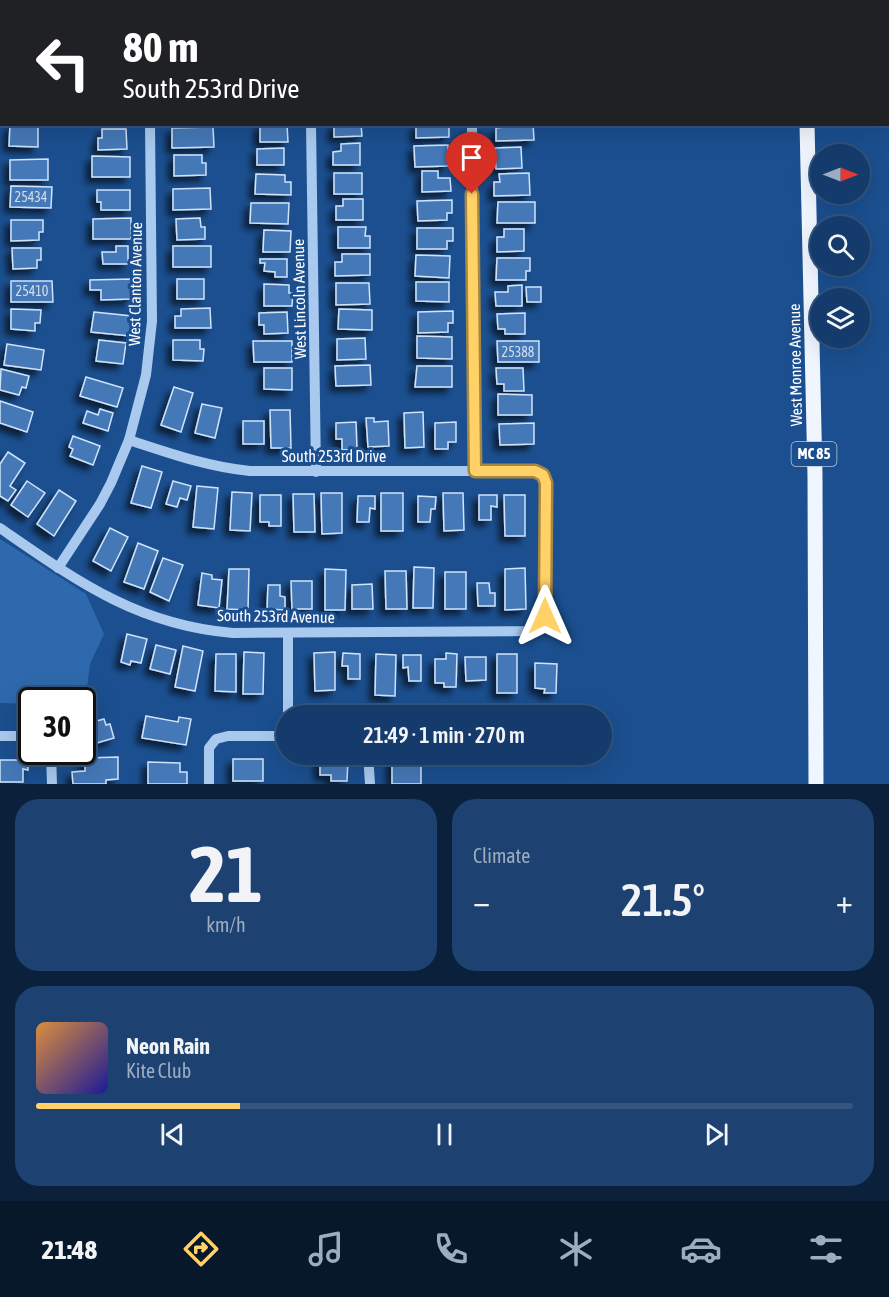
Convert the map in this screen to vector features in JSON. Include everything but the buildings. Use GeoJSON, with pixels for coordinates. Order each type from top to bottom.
{"type":"FeatureCollection","features":[{"type":"Feature","properties":{"kind":"main road","name":"West Monroe Avenue"},"geometry":{"type":"LineString","coordinates":[[807,126],[815,464],[816,784]]}},
{"type":"Feature","properties":{"kind":"street","name":"West Clanton Avenue"},"geometry":{"type":"LineString","coordinates":[[58,568],[100,504],[129,440],[146,375],[152,321],[150,126]]}},
{"type":"Feature","properties":{"kind":"street","name":"West Lincoln Avenue"},"geometry":{"type":"LineString","coordinates":[[311,126],[316,472]]}},
{"type":"Feature","properties":{"kind":"street"},"geometry":{"type":"LineString","coordinates":[[472,126],[475,471]]}},
{"type":"Feature","properties":{"kind":"street","name":"South 253rd Drive"},"geometry":{"type":"LineString","coordinates":[[129,440],[232,469],[316,472],[535,471],[543,475],[546,483],[545,616],[540,625]]}},
{"type":"Feature","properties":{"kind":"street","name":"South 253rd Avenue"},"geometry":{"type":"LineString","coordinates":[[0,528],[58,568],[116,601],[168,622],[216,631],[288,633],[532,631],[540,625]]}},
{"type":"Feature","properties":{"kind":"street"},"geometry":{"type":"LineString","coordinates":[[288,633],[288,705]]}},
{"type":"Feature","properties":{"kind":"street"},"geometry":{"type":"LineString","coordinates":[[0,736],[18,736]]}},
{"type":"Feature","properties":{"kind":"street"},"geometry":{"type":"LineString","coordinates":[[209,784],[209,748],[216,739],[228,736],[276,736]]}},
{"type":"Feature","properties":{"kind":"street"},"geometry":{"type":"LineString","coordinates":[[51,765],[52,784]]}},
{"type":"Feature","properties":{"kind":"street"},"geometry":{"type":"LineString","coordinates":[[369,765],[370,784]]}},
{"type":"Feature","properties":{"kind":"shaded area"},"geometry":{"type":"Polygon","coordinates":[[[0,539],[86,594],[104,634],[90,664],[87,687],[18,687],[18,704],[0,703],[0,539]]]}},
{"type":"Feature","properties":{"kind":"route"},"geometry":{"type":"LineString","coordinates":[[472,194],[475,471],[535,471],[543,475],[546,483],[545,616]]}}]}
